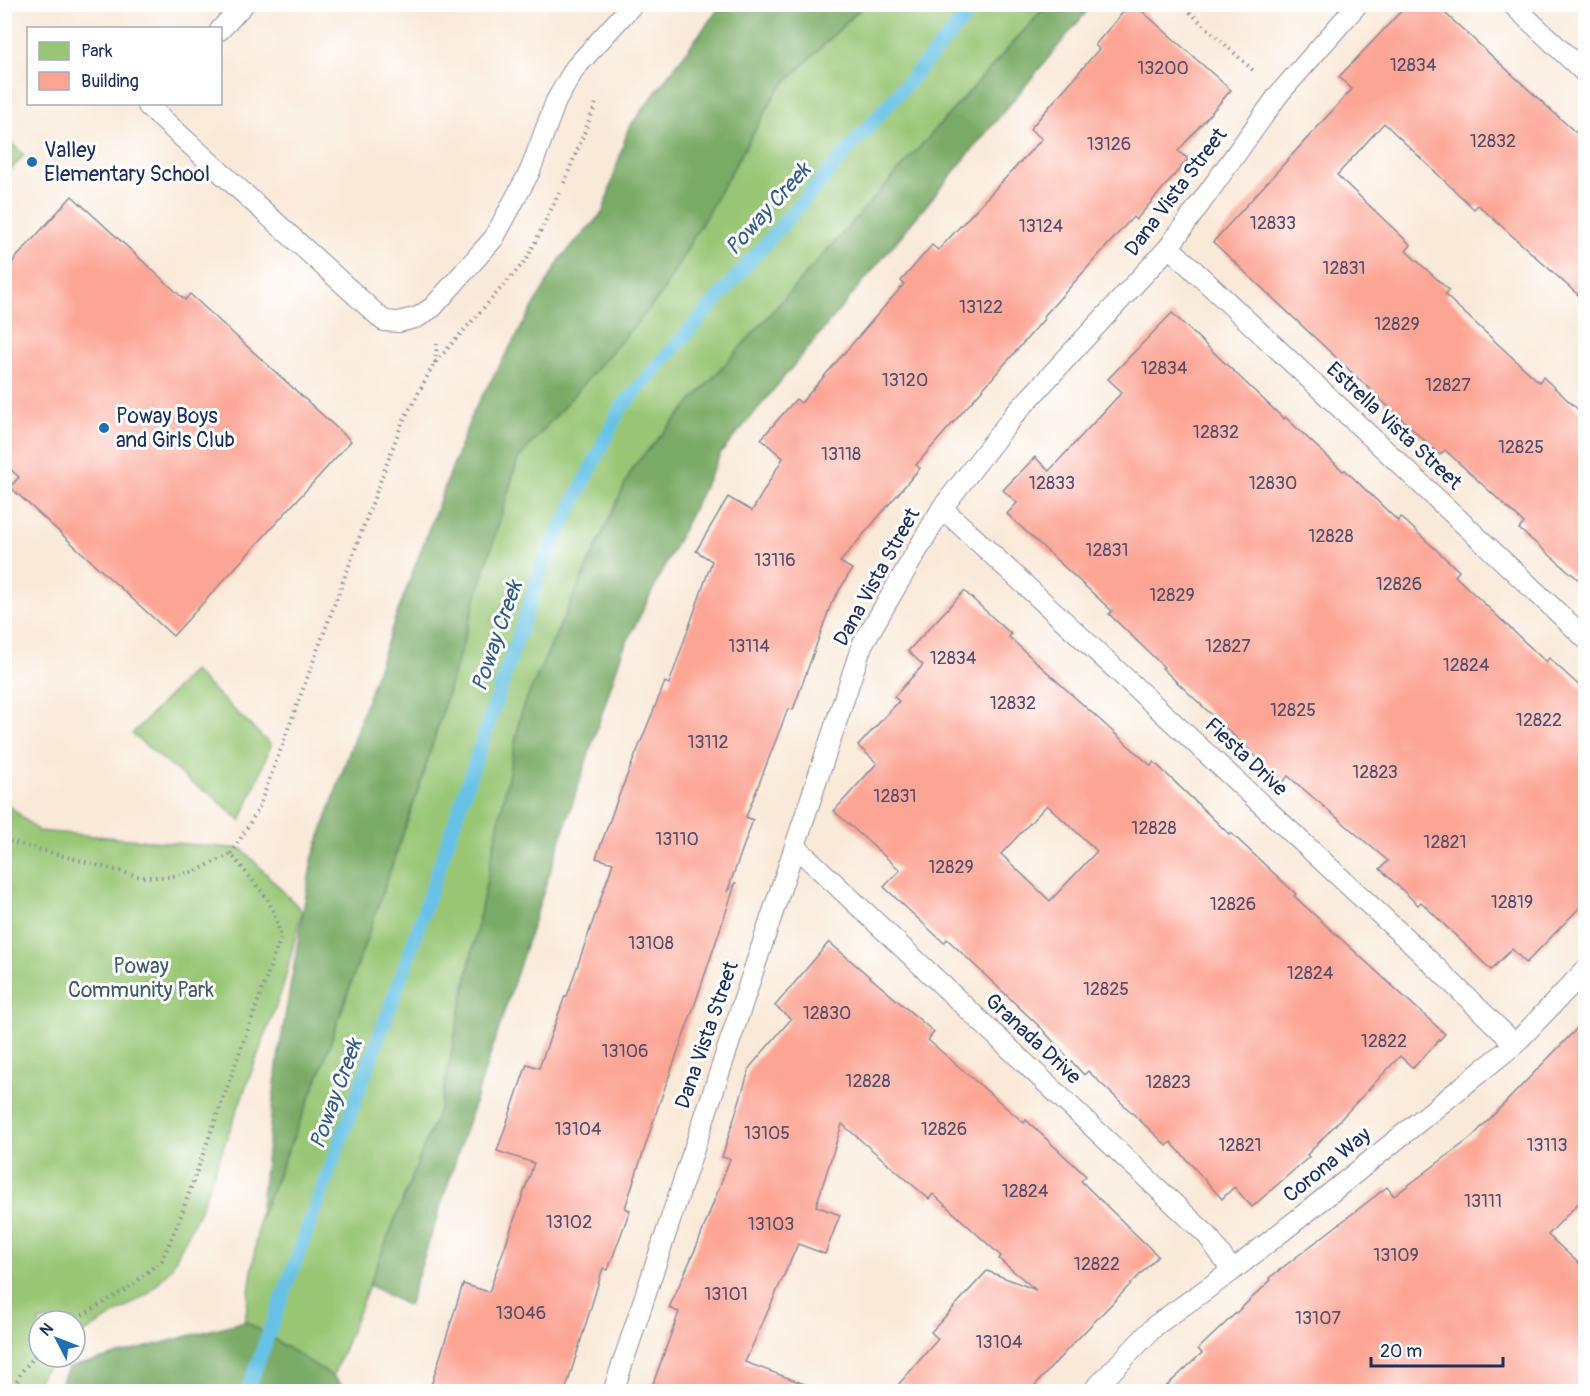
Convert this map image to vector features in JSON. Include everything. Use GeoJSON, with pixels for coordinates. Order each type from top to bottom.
{"type":"FeatureCollection","features":[{"type":"Feature","properties":{"kind":"lane"},"geometry":{"type":"LineString","coordinates":[[222,28],[244,4]]}},
{"type":"Feature","properties":{"kind":"lane"},"geometry":{"type":"LineString","coordinates":[[150,105],[148,106],[384,321],[399,322],[418,317],[433,307],[494,237],[530,171],[556,101],[575,68],[633,4]]}},
{"type":"Feature","properties":{"kind":"lane","name":"Dana Vista Street"},"geometry":{"type":"LineString","coordinates":[[614,1392],[862,645],[942,508],[1015,414],[1169,247],[1278,94],[1358,4]]}},
{"type":"Feature","properties":{"kind":"lane"},"geometry":{"type":"LineString","coordinates":[[1512,4],[1586,74]]}},
{"type":"Feature","properties":{"kind":"lane","name":"Estrella Vista Street"},"geometry":{"type":"LineString","coordinates":[[1169,247],[1586,639]]}},
{"type":"Feature","properties":{"kind":"lane","name":"Fiesta Drive"},"geometry":{"type":"LineString","coordinates":[[942,508],[1414,946],[1515,1044]]}},
{"type":"Feature","properties":{"kind":"lane","name":"Granada Drive"},"geometry":{"type":"LineString","coordinates":[[796,847],[1208,1236],[1232,1271]]}},
{"type":"Feature","properties":{"kind":"lane","name":"Corona Way"},"geometry":{"type":"LineString","coordinates":[[1092,1392],[1156,1325],[1232,1271],[1515,1044],[1586,969]]}},
{"type":"Feature","properties":{"kind":"path"},"geometry":{"type":"LineString","coordinates":[[1181,4],[1278,94]]}},
{"type":"Feature","properties":{"kind":"path"},"geometry":{"type":"LineString","coordinates":[[4,840],[141,877],[169,877],[196,871],[231,854],[258,810],[402,423],[434,364]]}},
{"type":"Feature","properties":{"kind":"path"},"geometry":{"type":"LineString","coordinates":[[87,1312],[127,1288],[162,1260],[179,1221],[281,937],[267,898],[231,854]]}},
{"type":"Feature","properties":{"kind":"path"},"geometry":{"type":"LineString","coordinates":[[12,1392],[27,1365]]}},
{"type":"Feature","properties":{"kind":"green space"},"geometry":{"type":"Polygon","coordinates":[[[722,4],[864,5],[778,90],[660,296],[518,459],[422,779],[321,1070],[259,1221],[278,1058],[312,860],[394,622],[473,412],[561,258],[603,212],[628,129],[722,4]]]}},
{"type":"Feature","properties":{"kind":"green space"},"geometry":{"type":"Polygon","coordinates":[[[864,5],[1047,5],[633,467],[522,709],[441,1104],[327,1391],[202,1392],[245,1321],[259,1221],[321,1070],[422,779],[518,458],[660,296],[778,90],[864,5]]]}},
{"type":"Feature","properties":{"kind":"green space"},"geometry":{"type":"Polygon","coordinates":[[[1047,5],[1092,5],[721,453],[622,652],[408,1306],[369,1285],[441,1104],[522,709],[633,467],[1047,5]]]}},
{"type":"Feature","properties":{"kind":"green space"},"geometry":{"type":"Polygon","coordinates":[[[5,137],[24,155],[4,176],[5,137]]]}},
{"type":"Feature","properties":{"kind":"green space"},"geometry":{"type":"Polygon","coordinates":[[[193,671],[271,745],[241,821],[213,796],[193,784],[132,734],[193,671]]]}},
{"type":"Feature","properties":{"kind":"green space","name":"Poway Community Park"},"geometry":{"type":"Polygon","coordinates":[[[4,801],[38,831],[242,849],[302,911],[283,987],[200,1210],[171,1268],[149,1293],[87,1332],[87,1309],[27,1309],[27,1369],[46,1369],[30,1392],[4,1391],[4,801]]]}},
{"type":"Feature","properties":{"kind":"green space"},"geometry":{"type":"Polygon","coordinates":[[[245,1321],[334,1377],[348,1391],[57,1391],[68,1369],[87,1369],[87,1363],[245,1321]]]}},
{"type":"Feature","properties":{"kind":"building"},"geometry":{"type":"Polygon","coordinates":[[[1130,4],[1134,4],[1231,90],[1178,151],[1188,159],[1136,220],[1133,217],[1043,317],[1045,318],[916,465],[920,468],[840,562],[852,569],[831,604],[793,710],[788,709],[746,817],[753,820],[727,892],[736,882],[625,1208],[630,1210],[608,1270],[603,1268],[565,1392],[429,1392],[463,1284],[489,1292],[534,1163],[497,1151],[527,1064],[539,1068],[565,996],[567,996],[613,863],[596,858],[665,682],[669,684],[712,561],[696,551],[728,497],[752,511],[783,458],[761,439],[796,399],[801,403],[904,284],[901,281],[932,245],[938,250],[1042,139],[1030,129],[1099,49],[1095,45],[1130,4]]]}},
{"type":"Feature","properties":{"kind":"building"},"geometry":{"type":"Polygon","coordinates":[[[1407,5],[1436,5],[1586,142],[1586,302],[1478,205],[1474,209],[1384,123],[1337,175],[1411,245],[1406,251],[1449,290],[1445,295],[1539,382],[1543,377],[1586,417],[1586,586],[1519,529],[1524,523],[1445,450],[1440,455],[1213,242],[1352,89],[1339,77],[1407,5]]]}},
{"type":"Feature","properties":{"kind":"building","name":"Poway Boys and Girls Club"},"geometry":{"type":"Polygon","coordinates":[[[72,196],[185,300],[190,294],[351,441],[173,636],[10,487],[19,477],[4,464],[4,271],[72,196]]]}},
{"type":"Feature","properties":{"kind":"building"},"geometry":{"type":"Polygon","coordinates":[[[1172,313],[1284,419],[1285,417],[1343,471],[1345,470],[1398,521],[1401,517],[1459,571],[1455,576],[1546,662],[1549,658],[1586,692],[1586,901],[1526,963],[1512,949],[1491,970],[1421,902],[1418,905],[1380,869],[1388,861],[1288,776],[1283,782],[1162,668],[1164,667],[1109,614],[1112,611],[1007,514],[1017,503],[1003,490],[1035,457],[1049,471],[1122,392],[1108,379],[1172,313]]]}},
{"type":"Feature","properties":{"kind":"building"},"geometry":{"type":"Polygon","coordinates":[[[964,591],[1011,634],[1009,637],[1151,766],[1154,762],[1296,894],[1294,896],[1445,1034],[1413,1068],[1400,1056],[1307,1155],[1309,1157],[1252,1207],[1234,1187],[1222,1199],[1171,1142],[1167,1146],[1088,1071],[1084,1075],[1039,1026],[947,939],[944,943],[884,887],[900,870],[834,811],[877,763],[858,746],[899,701],[894,697],[923,665],[908,651],[964,591]],[[1047,805],[1001,854],[1050,901],[1097,851],[1047,805]]]}},
{"type":"Feature","properties":{"kind":"building"},"geometry":{"type":"Polygon","coordinates":[[[829,942],[934,1032],[928,1040],[1024,1123],[1026,1120],[1086,1176],[1081,1181],[1158,1256],[1029,1392],[892,1392],[938,1339],[931,1332],[987,1271],[1036,1290],[999,1259],[1001,1256],[933,1194],[929,1199],[842,1124],[816,1206],[840,1215],[825,1254],[798,1244],[745,1362],[813,1387],[812,1392],[650,1392],[679,1312],[669,1308],[698,1243],[730,1159],[722,1157],[750,1067],[791,1019],[775,1006],[829,942]]]}},
{"type":"Feature","properties":{"kind":"building"},"geometry":{"type":"Polygon","coordinates":[[[1586,1019],[1586,1195],[1548,1235],[1586,1270],[1586,1379],[1571,1392],[1160,1392],[1202,1353],[1198,1349],[1271,1280],[1269,1278],[1387,1187],[1394,1196],[1472,1137],[1586,1019]]]}},
{"type":"Feature","properties":{"kind":"waterway","name":"Poway Creek"},"geometry":{"type":"LineString","coordinates":[[247,1392],[403,972],[542,567],[620,409],[977,4]]}},
{"type":"Feature","properties":{"kind":"place","name":"Valley Elementary School"},"geometry":{"type":"Point","coordinates":[32,162]}},
{"type":"Feature","properties":{"kind":"place","name":"Poway Boys and Girls Club"},"geometry":{"type":"Point","coordinates":[104,428]}}]}
